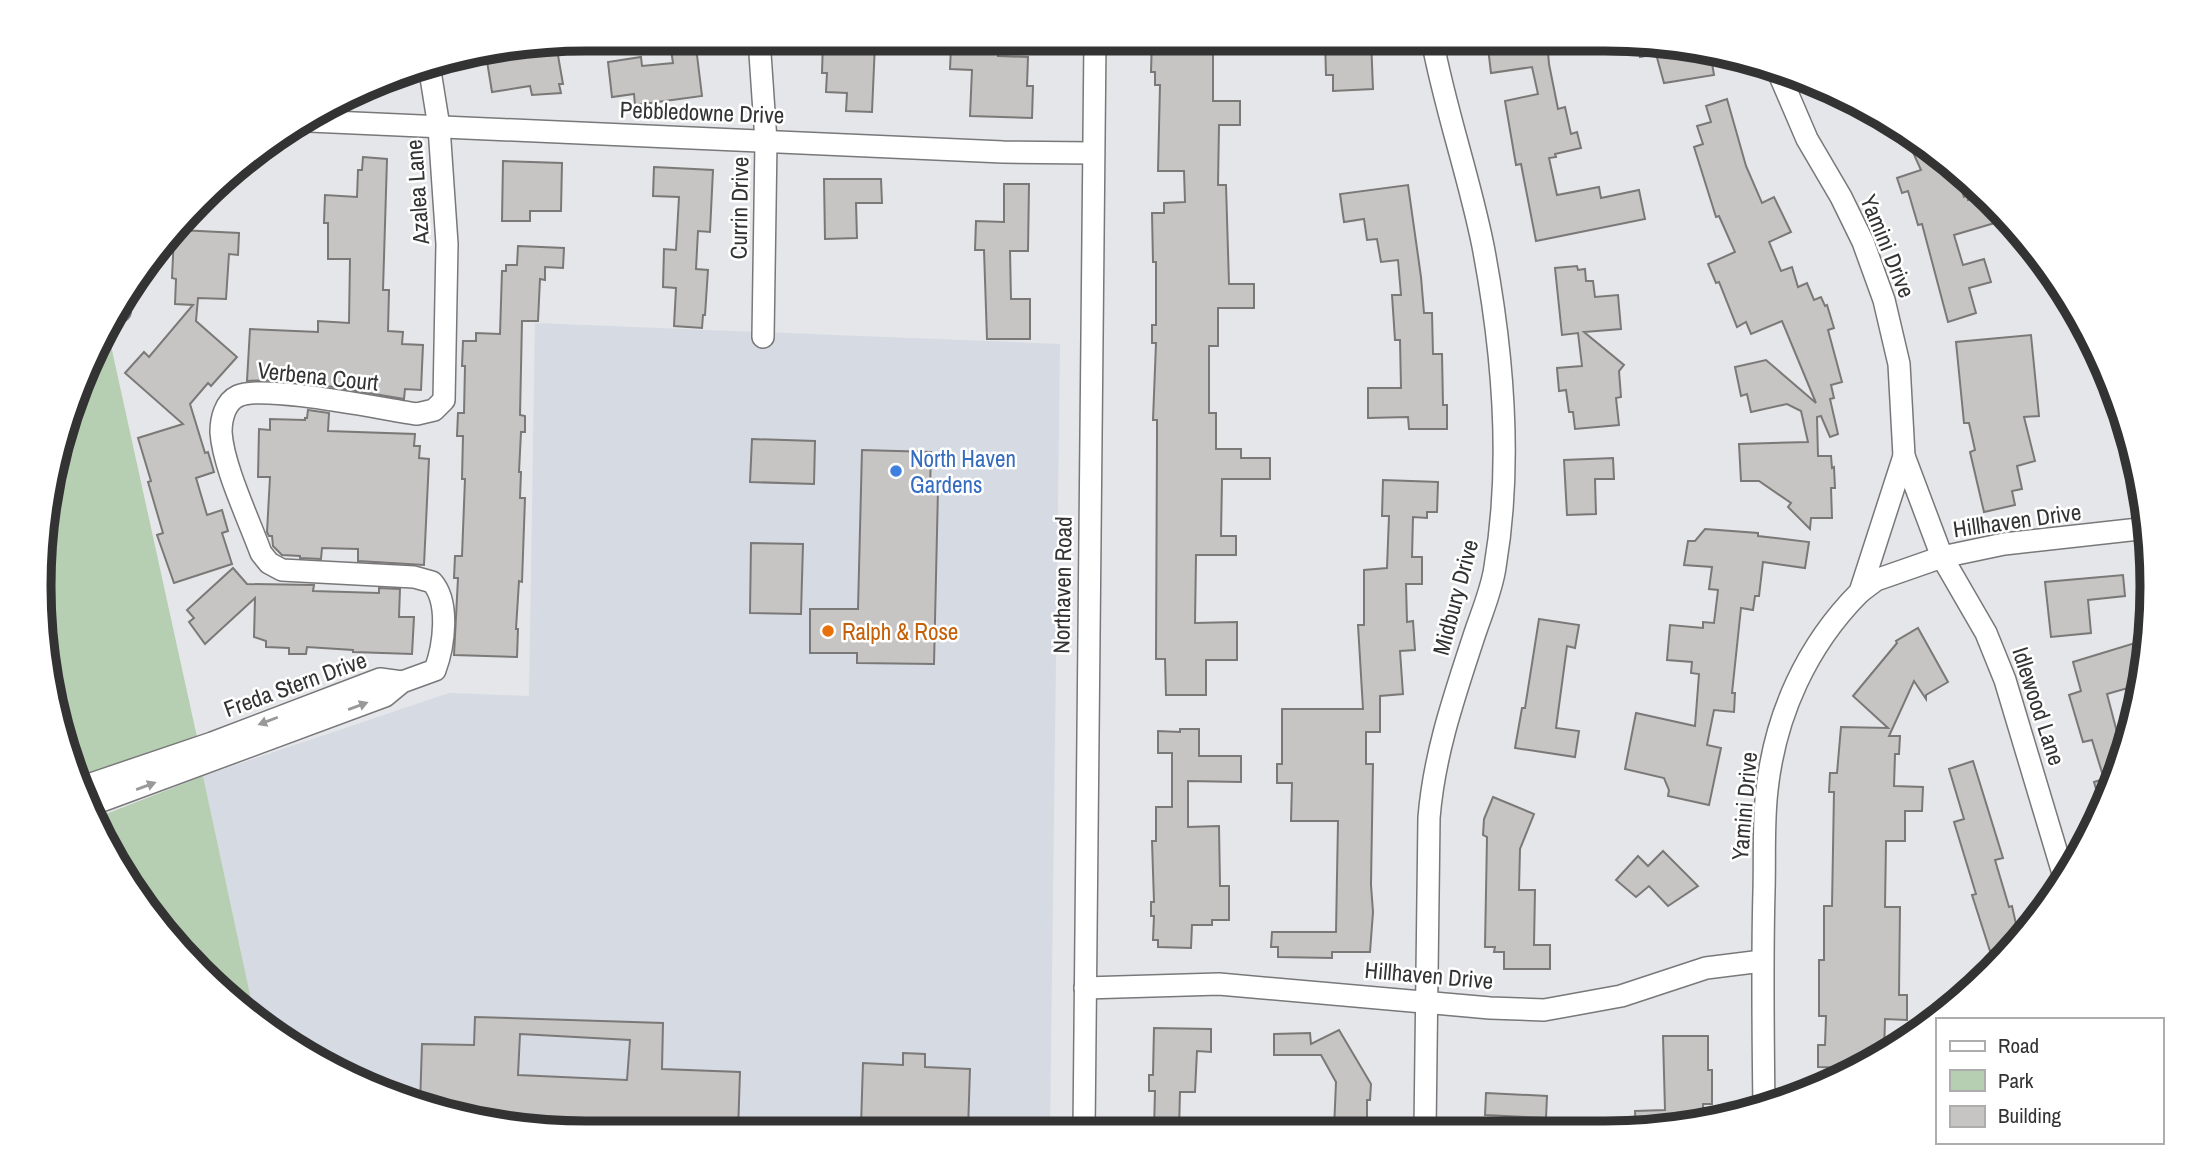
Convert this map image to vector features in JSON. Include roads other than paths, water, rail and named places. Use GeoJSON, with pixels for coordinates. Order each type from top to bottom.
{"type":"FeatureCollection","features":[{"type":"Feature","properties":{"kind":"street","name":"Currin Drive"},"geometry":{"type":"LineString","coordinates":[[760,51],[766,141],[763,337]]}},
{"type":"Feature","properties":{"kind":"street","name":"Northaven Road"},"geometry":{"type":"LineString","coordinates":[[1084,1121],[1095,51]]}},
{"type":"Feature","properties":{"kind":"street","name":"Midbury Drive"},"geometry":{"type":"LineString","coordinates":[[1425,1121],[1429,818],[1432,783],[1443,734],[1495,570],[1502,510],[1504,415],[1498,340],[1482,244],[1434,51]]}},
{"type":"Feature","properties":{"kind":"street","name":"Azalea Lane"},"geometry":{"type":"LineString","coordinates":[[430,74],[439,127],[447,244],[446,316]]}},
{"type":"Feature","properties":{"kind":"street","name":"Yamini Drive"},"geometry":{"type":"LineString","coordinates":[[1782,81],[1807,139],[1841,197],[1863,242],[1884,300],[1899,364],[1904,456],[1942,557]]}},
{"type":"Feature","properties":{"kind":"street","name":"Pebbledowne Drive"},"geometry":{"type":"LineString","coordinates":[[319,121],[1003,152],[1093,153]]}},
{"type":"Feature","properties":{"kind":"street","name":"Verbena Court"},"geometry":{"type":"LineString","coordinates":[[402,682],[435,670],[442,652],[439,589],[432,582],[414,578],[282,570],[269,563],[261,554],[225,455],[221,430],[225,408],[235,397],[248,392],[275,393],[417,414],[434,410],[444,400],[446,316]]}},
{"type":"Feature","properties":{"kind":"street","name":"Yamini Drive"},"geometry":{"type":"LineString","coordinates":[[1764,1097],[1762,961],[1767,790],[1776,741],[1790,696],[1813,649],[1844,608],[1860,592],[1904,456]]}},
{"type":"Feature","properties":{"kind":"street","name":"Hillhaven Drive"},"geometry":{"type":"LineString","coordinates":[[1860,592],[1876,580],[1942,557],[2004,544],[2137,529]]}},
{"type":"Feature","properties":{"kind":"street","name":"Idlewood Lane"},"geometry":{"type":"LineString","coordinates":[[1942,557],[1986,633],[2006,681],[2061,866]]}},
{"type":"Feature","properties":{"kind":"street","name":"Freda Stern Drive"},"geometry":{"type":"LineString","coordinates":[[97,803],[386,696],[402,682]]}},
{"type":"Feature","properties":{"kind":"street","name":"Hillhaven Drive"},"geometry":{"type":"LineString","coordinates":[[1085,988],[1219,984],[1427,1000],[1490,1008],[1544,1010],[1620,996],[1706,968],[1762,961]]}},
{"type":"Feature","properties":{"kind":"place","name":"North Haven Gardens"},"geometry":{"type":"Point","coordinates":[896,471]}},
{"type":"Feature","properties":{"kind":"place","name":"Ralph & Rose"},"geometry":{"type":"Point","coordinates":[828,631]}}]}
